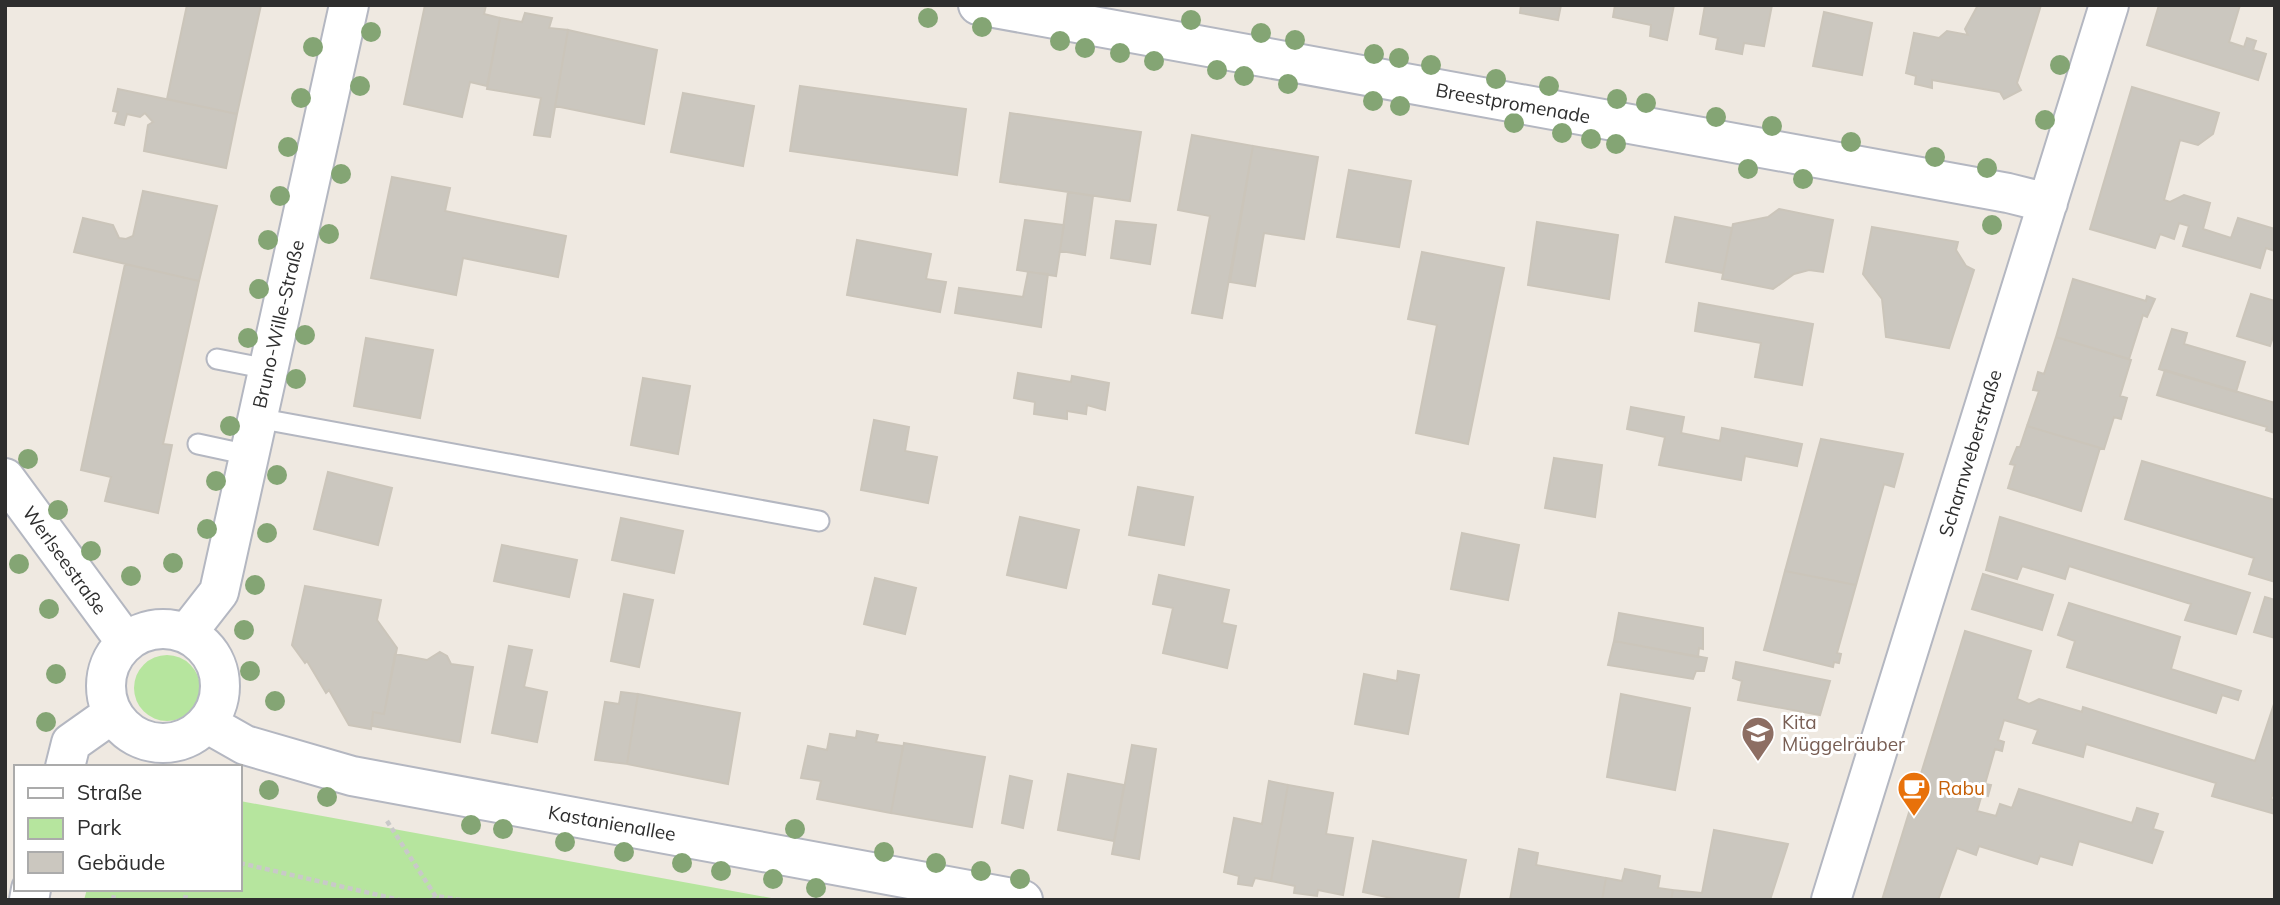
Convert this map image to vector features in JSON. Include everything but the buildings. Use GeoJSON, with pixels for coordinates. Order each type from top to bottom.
{"type":"FeatureCollection","features":[{"type":"Feature","properties":{"kind":"street","name":"Bruno-Wille-Straße"},"geometry":{"type":"LineString","coordinates":[[187,633],[219,592],[349,5]]}},
{"type":"Feature","properties":{"kind":"street","name":"Breestpromenade"},"geometry":{"type":"LineString","coordinates":[[978,5],[2008,193],[2048,203]]}},
{"type":"Feature","properties":{"kind":"street","name":"Scharnweberstraße"},"geometry":{"type":"LineString","coordinates":[[1831,900],[2109,5]]}},
{"type":"Feature","properties":{"kind":"street","name":"Werlseestraße"},"geometry":{"type":"LineString","coordinates":[[5,478],[125,641]]}},
{"type":"Feature","properties":{"kind":"street"},"geometry":{"type":"LineString","coordinates":[[157,628],[187,633],[208,649],[220,673],[220,700],[208,724],[185,740],[158,744],[131,735],[112,714],[105,687],[110,661],[125,641],[157,628]]}},
{"type":"Feature","properties":{"kind":"street"},"geometry":{"type":"LineString","coordinates":[[66,765],[71,743],[112,714]]}},
{"type":"Feature","properties":{"kind":"street","name":"Kastanienallee"},"geometry":{"type":"LineString","coordinates":[[208,724],[245,745],[352,776],[1023,900]]}},
{"type":"Feature","properties":{"kind":"lane"},"geometry":{"type":"LineString","coordinates":[[217,359],[268,369]]}},
{"type":"Feature","properties":{"kind":"lane"},"geometry":{"type":"LineString","coordinates":[[257,418],[819,521]]}},
{"type":"Feature","properties":{"kind":"lane"},"geometry":{"type":"LineString","coordinates":[[198,444],[249,455]]}},
{"type":"Feature","properties":{"kind":"path"},"geometry":{"type":"LineString","coordinates":[[382,814],[437,899],[461,900]]}},
{"type":"Feature","properties":{"kind":"path"},"geometry":{"type":"LineString","coordinates":[[242,863],[400,900]]}},
{"type":"Feature","properties":{"kind":"green space"},"geometry":{"type":"Polygon","coordinates":[[[160,655],[174,655],[186,660],[195,669],[200,688],[198,701],[191,712],[174,721],[160,721],[148,716],[139,707],[134,695],[134,681],[139,669],[148,660],[160,655]]]}},
{"type":"Feature","properties":{"kind":"green space"},"geometry":{"type":"Polygon","coordinates":[[[242,801],[782,900],[84,900],[86,891],[242,891],[242,801]]]}},
{"type":"Feature","properties":{"kind":"place","name":"Kita Müggelräuber"},"geometry":{"type":"Point","coordinates":[1758,763]}},
{"type":"Feature","properties":{"kind":"place","name":"Rabu"},"geometry":{"type":"Point","coordinates":[1914,818]}}]}
